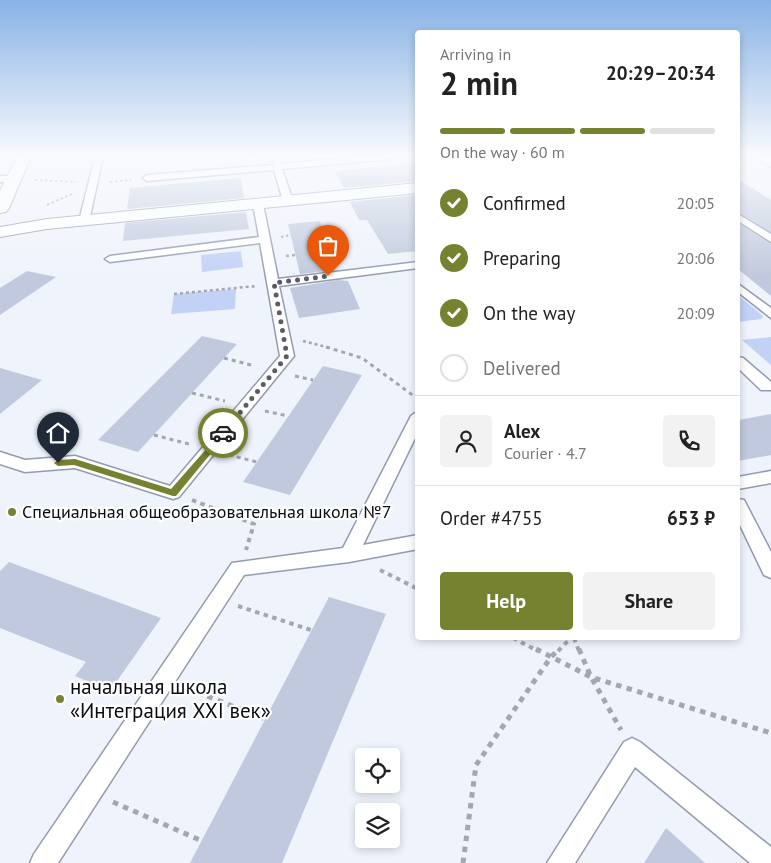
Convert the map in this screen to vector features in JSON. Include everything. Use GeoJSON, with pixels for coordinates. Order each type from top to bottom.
{"type":"FeatureCollection","features":[{"type":"Feature","properties":{"kind":"street"},"geometry":{"type":"LineString","coordinates":[[0,232],[84,221],[325,197]]}},
{"type":"Feature","properties":{"kind":"lane"},"geometry":{"type":"LineString","coordinates":[[84,221],[90,197]]}},
{"type":"Feature","properties":{"kind":"lane"},"geometry":{"type":"LineString","coordinates":[[0,458],[25,466],[75,462],[173,493],[287,356],[258,204]]}},
{"type":"Feature","properties":{"kind":"lane"},"geometry":{"type":"LineString","coordinates":[[740,218],[771,239]]}},
{"type":"Feature","properties":{"kind":"lane"},"geometry":{"type":"LineString","coordinates":[[110,259],[265,240]]}},
{"type":"Feature","properties":{"kind":"lane"},"geometry":{"type":"LineString","coordinates":[[274,283],[415,265]]}},
{"type":"Feature","properties":{"kind":"lane"},"geometry":{"type":"LineString","coordinates":[[740,289],[771,314]]}},
{"type":"Feature","properties":{"kind":"lane"},"geometry":{"type":"LineString","coordinates":[[740,363],[766,387],[771,386]]}},
{"type":"Feature","properties":{"kind":"lane"},"geometry":{"type":"LineString","coordinates":[[349,555],[415,422]]}},
{"type":"Feature","properties":{"kind":"lane"},"geometry":{"type":"LineString","coordinates":[[740,483],[771,477]]}},
{"type":"Feature","properties":{"kind":"lane"},"geometry":{"type":"LineString","coordinates":[[740,509],[771,570]]}},
{"type":"Feature","properties":{"kind":"lane"},"geometry":{"type":"LineString","coordinates":[[43,863],[239,568],[349,555],[415,543]]}},
{"type":"Feature","properties":{"kind":"lane"},"geometry":{"type":"LineString","coordinates":[[560,863],[632,750],[770,863]]}},
{"type":"Feature","properties":{"kind":"path"},"geometry":{"type":"LineString","coordinates":[[46,206],[64,197]]}},
{"type":"Feature","properties":{"kind":"path"},"geometry":{"type":"LineString","coordinates":[[174,294],[236,289],[274,283]]}},
{"type":"Feature","properties":{"kind":"path"},"geometry":{"type":"LineString","coordinates":[[284,342],[309,341],[362,358],[415,397]]}},
{"type":"Feature","properties":{"kind":"path"},"geometry":{"type":"LineString","coordinates":[[173,493],[254,524],[239,568]]}},
{"type":"Feature","properties":{"kind":"path"},"geometry":{"type":"LineString","coordinates":[[349,555],[415,588]]}},
{"type":"Feature","properties":{"kind":"path"},"geometry":{"type":"LineString","coordinates":[[219,599],[312,630]]}},
{"type":"Feature","properties":{"kind":"path"},"geometry":{"type":"LineString","coordinates":[[517,640],[591,677],[771,733]]}},
{"type":"Feature","properties":{"kind":"path"},"geometry":{"type":"LineString","coordinates":[[463,863],[476,765],[551,657],[571,640]]}},
{"type":"Feature","properties":{"kind":"path"},"geometry":{"type":"LineString","coordinates":[[574,640],[591,677],[632,750]]}},
{"type":"Feature","properties":{"kind":"path"},"geometry":{"type":"LineString","coordinates":[[165,680],[265,719]]}},
{"type":"Feature","properties":{"kind":"path"},"geometry":{"type":"LineString","coordinates":[[90,791],[202,841]]}},
{"type":"Feature","properties":{"kind":"shaded area"},"geometry":{"type":"Polygon","coordinates":[[[241,251],[243,267],[202,272],[201,255],[241,251]]]}},
{"type":"Feature","properties":{"kind":"shaded area"},"geometry":{"type":"Polygon","coordinates":[[[236,289],[235,309],[171,314],[174,294],[236,289]]]}},
{"type":"Feature","properties":{"kind":"shaded area"},"geometry":{"type":"Polygon","coordinates":[[[740,297],[763,316],[761,319],[740,322],[740,297]]]}},
{"type":"Feature","properties":{"kind":"shaded area"},"geometry":{"type":"Polygon","coordinates":[[[771,337],[771,365],[742,340],[771,337]]]}},
{"type":"Feature","properties":{"kind":"building"},"geometry":{"type":"Polygon","coordinates":[[[129,197],[244,198],[127,209],[129,197]]]}},
{"type":"Feature","properties":{"kind":"building"},"geometry":{"type":"Polygon","coordinates":[[[415,197],[415,251],[388,254],[367,220],[359,220],[350,202],[415,197]]]}},
{"type":"Feature","properties":{"kind":"building"},"geometry":{"type":"Polygon","coordinates":[[[740,197],[767,197],[771,200],[771,232],[740,213],[740,197]]]}},
{"type":"Feature","properties":{"kind":"building"},"geometry":{"type":"Polygon","coordinates":[[[246,212],[249,229],[123,241],[125,223],[246,212]]]}},
{"type":"Feature","properties":{"kind":"building"},"geometry":{"type":"Polygon","coordinates":[[[320,221],[335,270],[300,274],[288,224],[320,221]]]}},
{"type":"Feature","properties":{"kind":"building"},"geometry":{"type":"Polygon","coordinates":[[[740,224],[771,244],[771,296],[740,271],[740,224]]]}},
{"type":"Feature","properties":{"kind":"building"},"geometry":{"type":"Polygon","coordinates":[[[27,271],[56,277],[0,315],[0,288],[27,271]]]}},
{"type":"Feature","properties":{"kind":"building"},"geometry":{"type":"Polygon","coordinates":[[[338,280],[348,281],[360,309],[299,318],[290,288],[338,280]]]}},
{"type":"Feature","properties":{"kind":"building"},"geometry":{"type":"Polygon","coordinates":[[[202,336],[237,344],[138,452],[98,440],[202,336]]]}},
{"type":"Feature","properties":{"kind":"building"},"geometry":{"type":"Polygon","coordinates":[[[323,366],[362,375],[290,495],[243,482],[323,366]]]}},
{"type":"Feature","properties":{"kind":"building"},"geometry":{"type":"Polygon","coordinates":[[[0,368],[42,380],[0,414],[0,368]]]}},
{"type":"Feature","properties":{"kind":"building"},"geometry":{"type":"Polygon","coordinates":[[[771,414],[771,455],[740,461],[740,420],[771,414]]]}},
{"type":"Feature","properties":{"kind":"building"},"geometry":{"type":"Polygon","coordinates":[[[9,562],[161,618],[110,691],[75,676],[86,662],[0,628],[0,571],[9,562]]]}},
{"type":"Feature","properties":{"kind":"building"},"geometry":{"type":"Polygon","coordinates":[[[329,597],[386,614],[282,863],[190,863],[329,597]]]}},
{"type":"Feature","properties":{"kind":"building"},"geometry":{"type":"Polygon","coordinates":[[[666,828],[705,863],[644,863],[666,828]]]}},
{"type":"Feature","properties":{"kind":"way so far"},"geometry":{"type":"LineString","coordinates":[[223,433],[287,356],[274,283],[328,276]]}},
{"type":"Feature","properties":{"kind":"place","name":"Специальная общеобразовательная школа №7"},"geometry":{"type":"Point","coordinates":[12,512]}},
{"type":"Feature","properties":{"kind":"place","name":"начальная школа «Интеграция XXI век»"},"geometry":{"type":"Point","coordinates":[60,699]}},
{"type":"Feature","properties":{"kind":"route"},"geometry":{"type":"LineString","coordinates":[[58,463],[75,462],[173,493],[223,433]]}}]}
